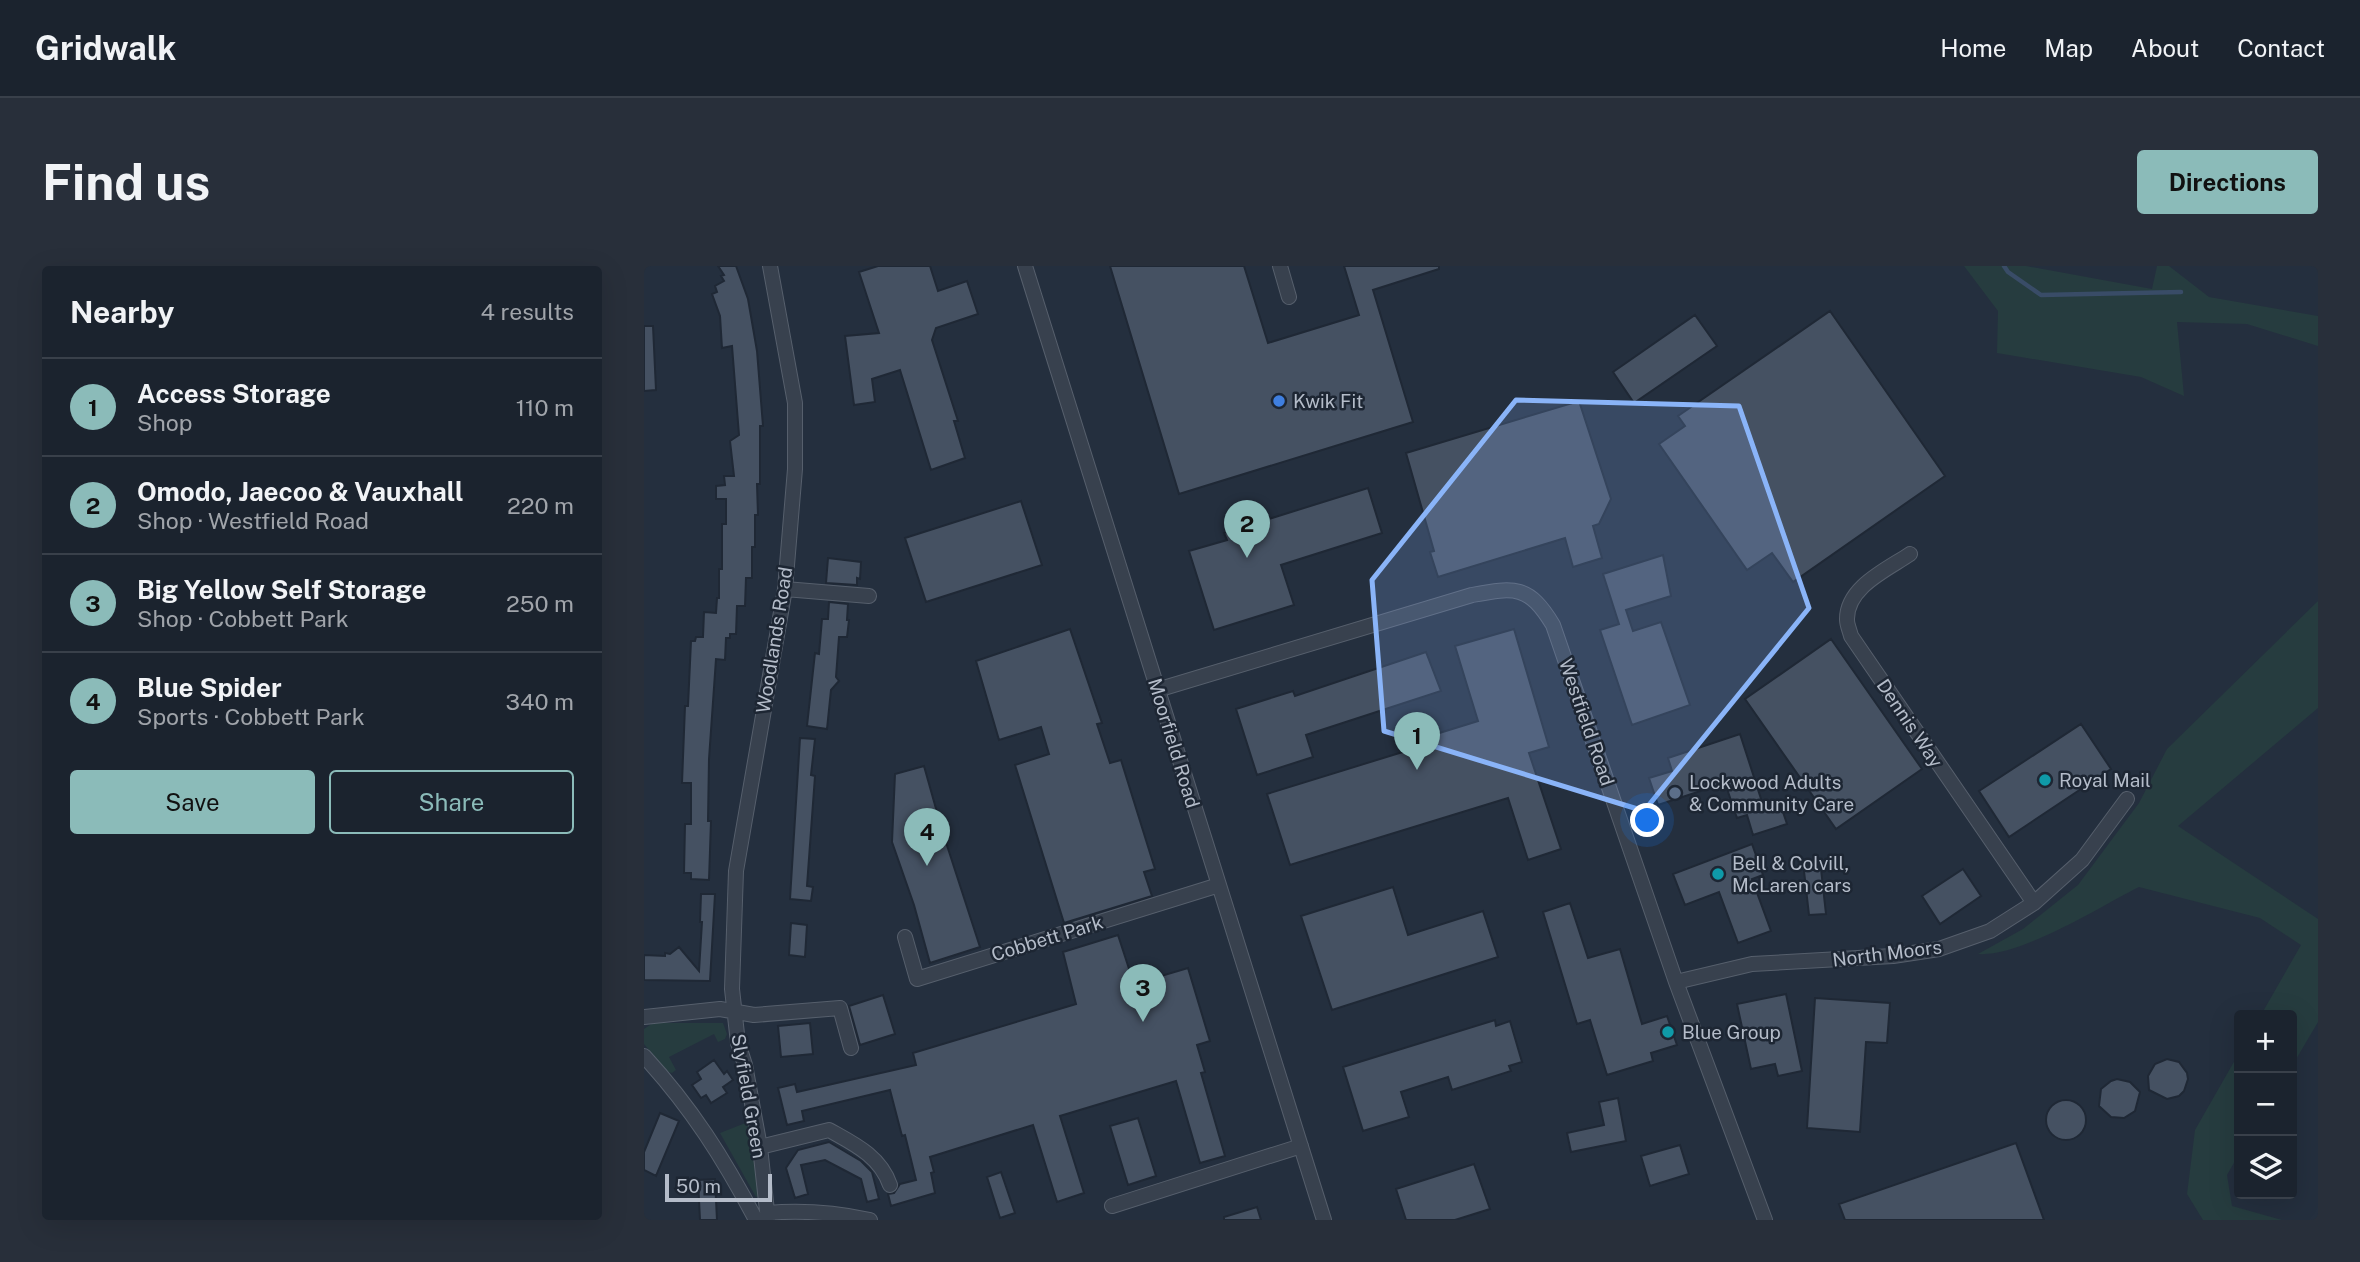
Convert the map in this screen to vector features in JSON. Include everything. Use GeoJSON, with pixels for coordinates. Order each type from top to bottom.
{"type":"FeatureCollection","features":[{"type":"Feature","properties":{"kind":"street","name":"Woodlands Road"},"geometry":{"type":"LineString","coordinates":[[735,1014],[732,989],[736,871],[785,589],[795,469],[795,403],[770,266]]}},
{"type":"Feature","properties":{"kind":"street","name":"Moorfield Road"},"geometry":{"type":"LineString","coordinates":[[1026,266],[1324,1220]]}},
{"type":"Feature","properties":{"kind":"street"},"geometry":{"type":"LineString","coordinates":[[1280,266],[1289,297]]}},
{"type":"Feature","properties":{"kind":"street","name":"Dennis Way"},"geometry":{"type":"LineString","coordinates":[[1910,554],[1858,590],[1850,605],[1847,619],[1851,636],[2034,903]]}},
{"type":"Feature","properties":{"kind":"street"},"geometry":{"type":"LineString","coordinates":[[785,589],[869,596]]}},
{"type":"Feature","properties":{"kind":"street","name":"Westfield Road"},"geometry":{"type":"LineString","coordinates":[[1157,690],[1448,601],[1504,589],[1526,594],[1541,605],[1553,625],[1676,982],[1765,1220]]}},
{"type":"Feature","properties":{"kind":"street","name":"North Moors"},"geometry":{"type":"LineString","coordinates":[[1676,982],[1752,964],[1894,956],[1939,949],[1990,931],[2034,903],[2082,860],[2127,799]]}},
{"type":"Feature","properties":{"kind":"street","name":"Cobbett Park"},"geometry":{"type":"LineString","coordinates":[[905,937],[917,979],[1219,885]]}},
{"type":"Feature","properties":{"kind":"street"},"geometry":{"type":"LineString","coordinates":[[644,1017],[720,1009],[754,1016],[840,1008],[851,1048]]}},
{"type":"Feature","properties":{"kind":"street","name":"Slyfield Green"},"geometry":{"type":"LineString","coordinates":[[735,1014],[738,1043],[746,1065],[760,1147],[764,1217]]}},
{"type":"Feature","properties":{"kind":"street","name":"Slyfield Green"},"geometry":{"type":"LineString","coordinates":[[644,1056],[674,1089],[764,1217]]}},
{"type":"Feature","properties":{"kind":"street"},"geometry":{"type":"LineString","coordinates":[[760,1147],[828,1130],[866,1152],[879,1164],[890,1185]]}},
{"type":"Feature","properties":{"kind":"street"},"geometry":{"type":"LineString","coordinates":[[1112,1206],[1301,1146]]}},
{"type":"Feature","properties":{"kind":"street"},"geometry":{"type":"LineString","coordinates":[[764,1217],[793,1211],[870,1220]]}},
{"type":"Feature","properties":{"kind":"highlighted area"},"geometry":{"type":"Polygon","coordinates":[[[1516,400],[1739,406],[1809,608],[1644,811],[1384,731],[1372,580],[1516,400]]]}},
{"type":"Feature","properties":{"kind":"green space"},"geometry":{"type":"Polygon","coordinates":[[[1964,266],[2026,266],[2152,289],[2157,266],[2169,266],[2209,297],[2318,316],[2318,346],[2247,324],[2177,322],[2184,396],[2141,377],[1997,353],[1998,311],[1964,266]]]}},
{"type":"Feature","properties":{"kind":"green space"},"geometry":{"type":"Polygon","coordinates":[[[2318,601],[2318,708],[2178,826],[2318,919],[2318,1022],[2297,1058],[2297,1010],[2264,1010],[2301,945],[2260,918],[2139,887],[2082,918],[2016,948],[1978,954],[2023,929],[2078,885],[2139,803],[2167,749],[2318,601]]]}},
{"type":"Feature","properties":{"kind":"green space"},"geometry":{"type":"Polygon","coordinates":[[[653,1023],[723,1023],[727,1034],[725,1039],[718,1042],[714,1034],[669,1057],[676,1070],[672,1073],[666,1071],[644,1044],[644,1029],[653,1023]]]}},
{"type":"Feature","properties":{"kind":"green space"},"geometry":{"type":"Polygon","coordinates":[[[2234,1062],[2234,1163],[2227,1175],[2232,1206],[2282,1220],[2203,1220],[2187,1194],[2195,1130],[2234,1062]]]}},
{"type":"Feature","properties":{"kind":"green space"},"geometry":{"type":"Polygon","coordinates":[[[748,1122],[760,1196],[756,1197],[720,1133],[748,1122]]]}},
{"type":"Feature","properties":{"kind":"building"},"geometry":{"type":"Polygon","coordinates":[[[718,266],[736,266],[748,299],[757,351],[763,426],[760,426],[760,484],[757,484],[758,515],[755,515],[752,578],[746,578],[745,606],[737,606],[736,634],[730,634],[730,638],[726,638],[725,660],[716,659],[709,759],[709,880],[691,879],[691,873],[684,873],[685,824],[691,824],[691,783],[682,783],[691,641],[695,641],[696,637],[703,637],[704,612],[716,613],[719,598],[722,524],[726,524],[726,499],[716,499],[716,486],[725,485],[724,476],[734,476],[730,441],[739,435],[732,346],[722,348],[720,316],[712,294],[717,292],[715,286],[724,281],[721,276],[724,275],[718,266]]]}},
{"type":"Feature","properties":{"kind":"building"},"geometry":{"type":"Polygon","coordinates":[[[878,266],[930,266],[938,291],[967,281],[978,314],[936,328],[932,340],[958,421],[954,421],[965,458],[931,470],[900,370],[872,379],[875,402],[854,405],[845,336],[879,333],[859,272],[878,266]]]}},
{"type":"Feature","properties":{"kind":"building","name":"Kwik Fit"},"geometry":{"type":"Polygon","coordinates":[[[1110,266],[1244,266],[1268,343],[1359,315],[1344,266],[1439,266],[1439,269],[1373,290],[1413,422],[1179,494],[1110,266]]]}},
{"type":"Feature","properties":{"kind":"building"},"geometry":{"type":"Polygon","coordinates":[[[1830,311],[1945,476],[1793,582],[1772,553],[1747,570],[1659,444],[1685,426],[1678,416],[1830,311]]]}},
{"type":"Feature","properties":{"kind":"building"},"geometry":{"type":"Polygon","coordinates":[[[1695,315],[1717,346],[1634,403],[1613,372],[1695,315]]]}},
{"type":"Feature","properties":{"kind":"building"},"geometry":{"type":"Polygon","coordinates":[[[644,326],[653,326],[656,390],[644,391],[644,326]]]}},
{"type":"Feature","properties":{"kind":"building"},"geometry":{"type":"Polygon","coordinates":[[[1579,401],[1611,499],[1599,524],[1593,526],[1602,558],[1573,567],[1565,538],[1438,577],[1430,552],[1434,551],[1406,453],[1579,401]]]}},
{"type":"Feature","properties":{"kind":"building"},"geometry":{"type":"Polygon","coordinates":[[[1368,488],[1382,533],[1281,565],[1294,605],[1214,630],[1189,551],[1227,540],[1224,533],[1368,488]]]}},
{"type":"Feature","properties":{"kind":"building"},"geometry":{"type":"Polygon","coordinates":[[[1021,501],[1042,565],[926,602],[905,538],[1021,501]]]}},
{"type":"Feature","properties":{"kind":"building"},"geometry":{"type":"Polygon","coordinates":[[[1663,555],[1671,596],[1626,610],[1633,631],[1661,622],[1690,705],[1632,725],[1600,630],[1619,624],[1603,574],[1663,555]]]}},
{"type":"Feature","properties":{"kind":"building"},"geometry":{"type":"Polygon","coordinates":[[[828,558],[861,562],[857,585],[826,583],[828,558]]]}},
{"type":"Feature","properties":{"kind":"building"},"geometry":{"type":"Polygon","coordinates":[[[829,602],[848,604],[849,620],[847,637],[839,637],[836,677],[839,681],[831,690],[827,729],[807,726],[815,653],[819,654],[822,619],[828,619],[829,602]]]}},
{"type":"Feature","properties":{"kind":"building"},"geometry":{"type":"Polygon","coordinates":[[[1070,629],[1102,723],[1097,724],[1110,763],[1121,760],[1155,869],[1144,872],[1152,896],[1064,923],[1015,765],[1049,754],[1041,727],[999,740],[976,661],[1070,629]]]}},
{"type":"Feature","properties":{"kind":"building"},"geometry":{"type":"Polygon","coordinates":[[[1514,629],[1549,747],[1529,753],[1561,849],[1528,860],[1508,798],[1290,865],[1267,794],[1422,746],[1420,739],[1478,721],[1455,646],[1514,629]]]}},
{"type":"Feature","properties":{"kind":"building"},"geometry":{"type":"Polygon","coordinates":[[[1831,639],[1922,769],[1836,829],[1745,699],[1831,639]]]}},
{"type":"Feature","properties":{"kind":"building"},"geometry":{"type":"Polygon","coordinates":[[[1426,652],[1441,691],[1306,735],[1313,757],[1257,775],[1236,709],[1293,691],[1295,696],[1426,652]]]}},
{"type":"Feature","properties":{"kind":"building","name":"Royal Mail"},"geometry":{"type":"Polygon","coordinates":[[[2081,724],[2111,769],[2009,837],[1979,791],[2081,724]]]}},
{"type":"Feature","properties":{"kind":"building","name":"Lockwood Adults & Community Care"},"geometry":{"type":"Polygon","coordinates":[[[1740,734],[1764,808],[1780,803],[1787,824],[1753,835],[1747,815],[1737,818],[1725,783],[1658,805],[1649,778],[1672,771],[1668,758],[1740,734]]]}},
{"type":"Feature","properties":{"kind":"building"},"geometry":{"type":"Polygon","coordinates":[[[800,738],[815,739],[807,886],[813,887],[811,901],[790,899],[800,738]]]}},
{"type":"Feature","properties":{"kind":"building"},"geometry":{"type":"Polygon","coordinates":[[[924,766],[980,947],[930,963],[914,905],[892,842],[895,774],[924,766]]]}},
{"type":"Feature","properties":{"kind":"building"},"geometry":{"type":"Polygon","coordinates":[[[1752,844],[1763,875],[1752,879],[1771,931],[1738,943],[1719,892],[1685,905],[1673,874],[1752,844]]]}},
{"type":"Feature","properties":{"kind":"building"},"geometry":{"type":"Polygon","coordinates":[[[1821,869],[1826,914],[1809,915],[1804,871],[1821,869]]]}},
{"type":"Feature","properties":{"kind":"building"},"geometry":{"type":"Polygon","coordinates":[[[1963,869],[1981,896],[1940,924],[1922,896],[1963,869]]]}},
{"type":"Feature","properties":{"kind":"building"},"geometry":{"type":"Polygon","coordinates":[[[1393,887],[1408,935],[1483,911],[1498,957],[1332,1010],[1301,916],[1393,887]]]}},
{"type":"Feature","properties":{"kind":"building"},"geometry":{"type":"Polygon","coordinates":[[[701,894],[715,894],[710,981],[644,980],[644,955],[665,956],[665,953],[670,954],[679,947],[699,971],[701,894]]]}},
{"type":"Feature","properties":{"kind":"building"},"geometry":{"type":"Polygon","coordinates":[[[1570,903],[1588,958],[1620,949],[1642,1024],[1667,1016],[1677,1045],[1651,1053],[1653,1061],[1607,1075],[1590,1020],[1577,1024],[1543,912],[1570,903]]]}},
{"type":"Feature","properties":{"kind":"building"},"geometry":{"type":"Polygon","coordinates":[[[791,923],[807,925],[805,957],[789,955],[791,923]]]}},
{"type":"Feature","properties":{"kind":"building"},"geometry":{"type":"Polygon","coordinates":[[[1118,935],[1134,984],[1188,968],[1210,1041],[1197,1045],[1205,1072],[1201,1073],[1225,1156],[1200,1163],[1176,1081],[1060,1116],[1084,1193],[1057,1202],[1033,1125],[930,1157],[935,1193],[891,1206],[888,1194],[894,1193],[900,1184],[916,1180],[890,1090],[802,1111],[804,1121],[787,1125],[778,1088],[795,1084],[797,1092],[916,1065],[913,1053],[1076,1004],[1063,952],[1118,935]]]}},
{"type":"Feature","properties":{"kind":"building"},"geometry":{"type":"Polygon","coordinates":[[[1786,994],[1802,1071],[1778,1076],[1775,1064],[1751,1069],[1737,1004],[1786,994]]]}},
{"type":"Feature","properties":{"kind":"building"},"geometry":{"type":"Polygon","coordinates":[[[883,995],[895,1034],[860,1045],[849,1006],[883,995]]]}},
{"type":"Feature","properties":{"kind":"building"},"geometry":{"type":"Polygon","coordinates":[[[1815,998],[1890,1003],[1887,1043],[1866,1042],[1860,1132],[1807,1128],[1815,998]]]}},
{"type":"Feature","properties":{"kind":"building"},"geometry":{"type":"Polygon","coordinates":[[[1495,1020],[1496,1026],[1510,1021],[1522,1062],[1509,1066],[1511,1071],[1452,1090],[1448,1077],[1401,1092],[1409,1117],[1363,1131],[1343,1067],[1495,1020]]]}},
{"type":"Feature","properties":{"kind":"building"},"geometry":{"type":"Polygon","coordinates":[[[810,1023],[813,1054],[781,1057],[778,1026],[810,1023]]]}},
{"type":"Feature","properties":{"kind":"building"},"geometry":{"type":"Polygon","coordinates":[[[2167,1059],[2179,1062],[2188,1079],[2179,1096],[2167,1099],[2149,1090],[2148,1076],[2155,1064],[2167,1059]]]}},
{"type":"Feature","properties":{"kind":"building"},"geometry":{"type":"Polygon","coordinates":[[[714,1060],[724,1074],[727,1071],[733,1080],[723,1087],[727,1093],[711,1103],[706,1095],[701,1098],[692,1085],[701,1079],[697,1072],[714,1060]]]}},
{"type":"Feature","properties":{"kind":"building"},"geometry":{"type":"Polygon","coordinates":[[[2117,1079],[2130,1082],[2140,1092],[2135,1111],[2124,1118],[2111,1117],[2099,1106],[2101,1089],[2117,1079]]]}},
{"type":"Feature","properties":{"kind":"building"},"geometry":{"type":"Polygon","coordinates":[[[1618,1098],[1626,1141],[1571,1152],[1567,1133],[1604,1125],[1599,1102],[1618,1098]]]}},
{"type":"Feature","properties":{"kind":"building"},"geometry":{"type":"Polygon","coordinates":[[[2066,1100],[2080,1106],[2086,1120],[2080,1134],[2066,1140],[2052,1134],[2046,1120],[2052,1106],[2066,1100]]]}},
{"type":"Feature","properties":{"kind":"building"},"geometry":{"type":"Polygon","coordinates":[[[660,1113],[679,1121],[656,1176],[644,1170],[644,1152],[660,1113]]]}},
{"type":"Feature","properties":{"kind":"building"},"geometry":{"type":"Polygon","coordinates":[[[1138,1118],[1156,1176],[1128,1185],[1110,1126],[1138,1118]]]}},
{"type":"Feature","properties":{"kind":"building"},"geometry":{"type":"Polygon","coordinates":[[[829,1142],[861,1161],[872,1172],[879,1199],[867,1202],[861,1179],[825,1160],[801,1165],[808,1194],[795,1198],[786,1168],[798,1150],[829,1142]]]}},
{"type":"Feature","properties":{"kind":"building"},"geometry":{"type":"Polygon","coordinates":[[[2016,1143],[2044,1220],[1845,1220],[1839,1204],[2016,1143]]]}},
{"type":"Feature","properties":{"kind":"building"},"geometry":{"type":"Polygon","coordinates":[[[1680,1145],[1689,1174],[1650,1186],[1641,1156],[1680,1145]]]}},
{"type":"Feature","properties":{"kind":"building"},"geometry":{"type":"Polygon","coordinates":[[[1474,1164],[1490,1209],[1455,1220],[1406,1220],[1396,1189],[1474,1164]]]}},
{"type":"Feature","properties":{"kind":"building"},"geometry":{"type":"Polygon","coordinates":[[[1001,1172],[1015,1213],[1000,1218],[987,1177],[1001,1172]]]}},
{"type":"Feature","properties":{"kind":"building"},"geometry":{"type":"Polygon","coordinates":[[[715,1179],[717,1220],[700,1220],[698,1180],[715,1179]]]}},
{"type":"Feature","properties":{"kind":"building"},"geometry":{"type":"Polygon","coordinates":[[[1257,1207],[1261,1220],[1224,1220],[1224,1217],[1257,1207]]]}},
{"type":"Feature","properties":{"kind":"waterway"},"geometry":{"type":"LineString","coordinates":[[2004,266],[2008,272],[2041,295],[2181,292]]}},
{"type":"Feature","properties":{"kind":"place","name":"Kwik Fit"},"geometry":{"type":"Point","coordinates":[1279,401]}},
{"type":"Feature","properties":{"kind":"place","name":"Omodo, Jaecoo & Vauxhall"},"geometry":{"type":"Point","coordinates":[1247,558]}},
{"type":"Feature","properties":{"kind":"place","name":"Access Storage"},"geometry":{"type":"Point","coordinates":[1417,770]}},
{"type":"Feature","properties":{"kind":"place","name":"Royal Mail"},"geometry":{"type":"Point","coordinates":[2045,780]}},
{"type":"Feature","properties":{"kind":"place","name":"Lockwood Adults & Community Care"},"geometry":{"type":"Point","coordinates":[1675,793]}},
{"type":"Feature","properties":{"kind":"place","name":"Blue Spider"},"geometry":{"type":"Point","coordinates":[927,866]}},
{"type":"Feature","properties":{"kind":"place","name":"Bell & Colvill, McLaren cars"},"geometry":{"type":"Point","coordinates":[1718,874]}},
{"type":"Feature","properties":{"kind":"place","name":"Big Yellow Self Storage"},"geometry":{"type":"Point","coordinates":[1143,1022]}},
{"type":"Feature","properties":{"kind":"place","name":"Blue Group"},"geometry":{"type":"Point","coordinates":[1668,1032]}}]}
